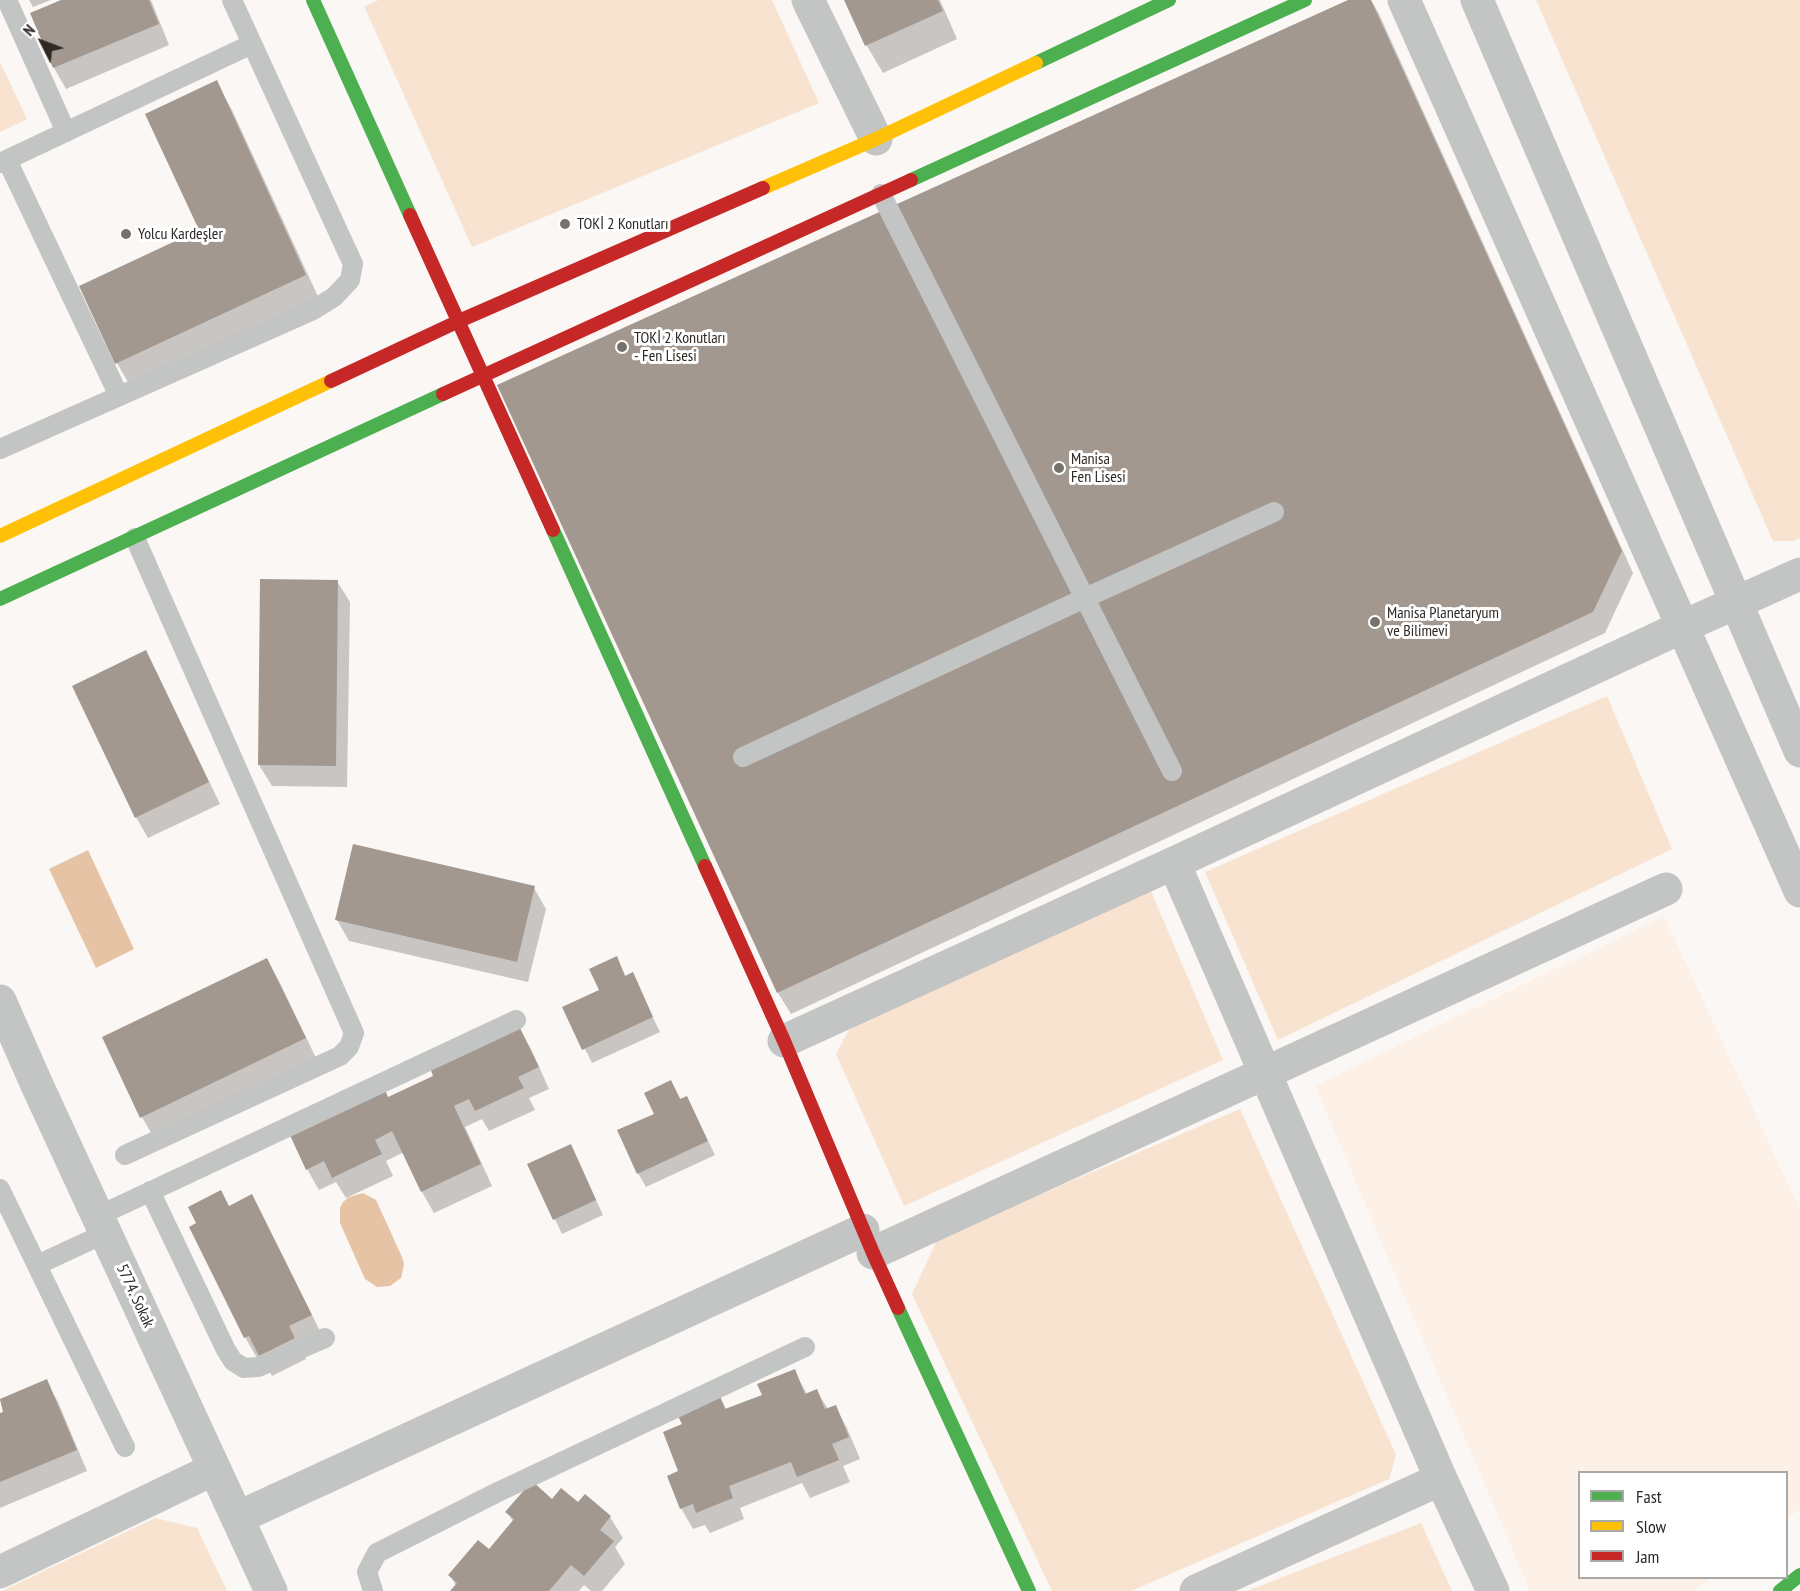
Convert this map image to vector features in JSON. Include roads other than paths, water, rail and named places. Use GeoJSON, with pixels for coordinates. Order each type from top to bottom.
{"type":"FeatureCollection","features":[{"type":"Feature","properties":{"kind":"street"},"geometry":{"type":"LineString","coordinates":[[808,0],[876,139]]}},
{"type":"Feature","properties":{"kind":"street"},"geometry":{"type":"LineString","coordinates":[[0,536],[459,321],[876,139],[1169,0]]}},
{"type":"Feature","properties":{"kind":"street"},"geometry":{"type":"LineString","coordinates":[[0,600],[1305,0]]}},
{"type":"Feature","properties":{"kind":"street"},"geometry":{"type":"LineString","coordinates":[[1404,0],[1800,891]]}},
{"type":"Feature","properties":{"kind":"street"},"geometry":{"type":"LineString","coordinates":[[1477,0],[1800,752]]}},
{"type":"Feature","properties":{"kind":"street"},"geometry":{"type":"LineString","coordinates":[[320,2],[483,376],[784,1041],[868,1242],[1029,1591]]}},
{"type":"Feature","properties":{"kind":"street"},"geometry":{"type":"LineString","coordinates":[[784,1041],[1800,574]]}},
{"type":"Feature","properties":{"kind":"street"},"geometry":{"type":"LineString","coordinates":[[1174,863],[1441,1479],[1493,1591]]}},
{"type":"Feature","properties":{"kind":"street"},"geometry":{"type":"LineString","coordinates":[[237,1518],[868,1242],[1264,1073],[1666,890]]}},
{"type":"Feature","properties":{"kind":"street","name":"5774. Sokak"},"geometry":{"type":"LineString","coordinates":[[0,1001],[271,1591]]}},
{"type":"Feature","properties":{"kind":"street"},"geometry":{"type":"LineString","coordinates":[[0,1572],[214,1469]]}},
{"type":"Feature","properties":{"kind":"street"},"geometry":{"type":"LineString","coordinates":[[1196,1591],[1441,1479]]}},
{"type":"Feature","properties":{"kind":"street"},"geometry":{"type":"LineString","coordinates":[[1780,1591],[1800,1575]]}},
{"type":"Feature","properties":{"kind":"lane"},"geometry":{"type":"LineString","coordinates":[[7,0],[66,132]]}},
{"type":"Feature","properties":{"kind":"lane"},"geometry":{"type":"LineString","coordinates":[[0,449],[313,310],[334,297],[350,280],[353,264],[232,0]]}},
{"type":"Feature","properties":{"kind":"lane"},"geometry":{"type":"LineString","coordinates":[[119,396],[3,162],[252,44]]}},
{"type":"Feature","properties":{"kind":"lane"},"geometry":{"type":"LineString","coordinates":[[881,194],[1172,771]]}},
{"type":"Feature","properties":{"kind":"lane"},"geometry":{"type":"LineString","coordinates":[[742,757],[1274,512]]}},
{"type":"Feature","properties":{"kind":"lane"},"geometry":{"type":"LineString","coordinates":[[125,1155],[340,1056],[349,1047],[354,1033],[135,538]]}},
{"type":"Feature","properties":{"kind":"lane"},"geometry":{"type":"LineString","coordinates":[[37,1265],[150,1191],[516,1020]]}},
{"type":"Feature","properties":{"kind":"lane"},"geometry":{"type":"LineString","coordinates":[[0,1189],[125,1447]]}},
{"type":"Feature","properties":{"kind":"lane"},"geometry":{"type":"LineString","coordinates":[[150,1191],[233,1361],[244,1368],[258,1367],[325,1338]]}},
{"type":"Feature","properties":{"kind":"lane"},"geometry":{"type":"LineString","coordinates":[[373,1591],[367,1572],[377,1553],[508,1487],[805,1347]]}},
{"type":"Feature","properties":{"kind":"place","name":"TOKİ 2 Konutları"},"geometry":{"type":"Point","coordinates":[565,224]}},
{"type":"Feature","properties":{"kind":"place","name":"Yolcu Kardeşler"},"geometry":{"type":"Point","coordinates":[126,234]}},
{"type":"Feature","properties":{"kind":"place","name":"TOKİ 2 Konutları - Fen Lisesi"},"geometry":{"type":"Point","coordinates":[622,347]}},
{"type":"Feature","properties":{"kind":"place","name":"Manisa Fen Lisesi"},"geometry":{"type":"Point","coordinates":[1059,468]}},
{"type":"Feature","properties":{"kind":"place","name":"Manisa Planetaryum ve Bilimevi"},"geometry":{"type":"Point","coordinates":[1375,622]}}]}
